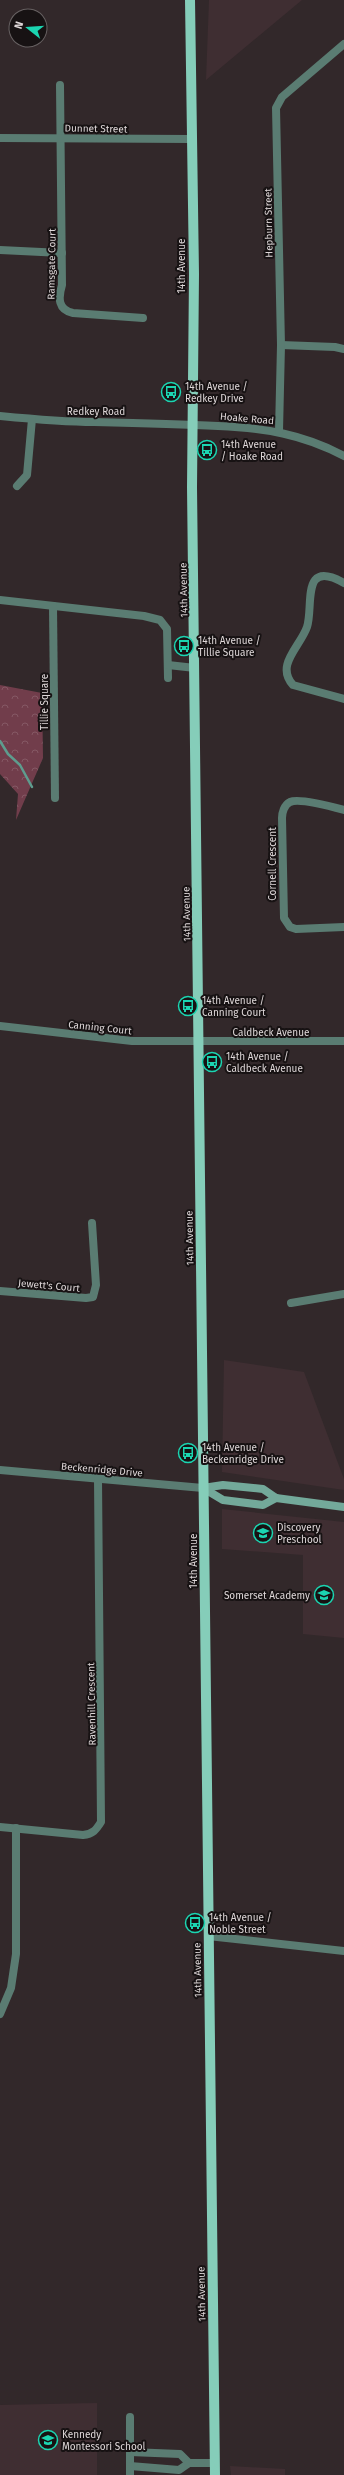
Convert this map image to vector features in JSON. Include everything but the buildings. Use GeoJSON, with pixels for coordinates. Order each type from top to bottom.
{"type":"FeatureCollection","features":[{"type":"Feature","properties":{"kind":"main road","name":"14th Avenue"},"geometry":{"type":"LineString","coordinates":[[190,0],[194,274],[192,423],[215,2475]]}},
{"type":"Feature","properties":{"kind":"main road"},"geometry":{"type":"LineString","coordinates":[[203,1488],[223,1484],[263,1489],[276,1498],[344,1507]]}},
{"type":"Feature","properties":{"kind":"main road"},"geometry":{"type":"LineString","coordinates":[[203,1488],[222,1500],[229,1501],[263,1505],[276,1498]]}},
{"type":"Feature","properties":{"kind":"street","name":"Hepburn Street"},"geometry":{"type":"LineString","coordinates":[[279,431],[281,345],[276,108],[282,97],[344,44]]}},
{"type":"Feature","properties":{"kind":"street","name":"Ramsgate Court"},"geometry":{"type":"LineString","coordinates":[[60,85],[62,253],[62,285],[59,295],[60,304],[66,312],[143,318]]}},
{"type":"Feature","properties":{"kind":"street","name":"Dunnet Street"},"geometry":{"type":"LineString","coordinates":[[0,138],[192,139]]}},
{"type":"Feature","properties":{"kind":"street"},"geometry":{"type":"LineString","coordinates":[[0,250],[62,253]]}},
{"type":"Feature","properties":{"kind":"street"},"geometry":{"type":"LineString","coordinates":[[281,345],[335,347],[344,349]]}},
{"type":"Feature","properties":{"kind":"street","name":"Redkey Road"},"geometry":{"type":"LineString","coordinates":[[0,416],[32,419],[192,423]]}},
{"type":"Feature","properties":{"kind":"street"},"geometry":{"type":"LineString","coordinates":[[16,486],[27,475],[32,419]]}},
{"type":"Feature","properties":{"kind":"street","name":"Hoake Road"},"geometry":{"type":"LineString","coordinates":[[192,423],[249,426],[279,431],[319,444],[344,456]]}},
{"type":"Feature","properties":{"kind":"street"},"geometry":{"type":"LineString","coordinates":[[344,582],[328,575],[322,575],[313,584],[308,599],[307,627],[287,662],[286,674],[293,685],[344,699]]}},
{"type":"Feature","properties":{"kind":"street"},"geometry":{"type":"LineString","coordinates":[[0,600],[144,616],[160,620],[167,629],[168,678]]}},
{"type":"Feature","properties":{"kind":"street","name":"Tillie Square"},"geometry":{"type":"LineString","coordinates":[[53,606],[55,798]]}},
{"type":"Feature","properties":{"kind":"street"},"geometry":{"type":"LineString","coordinates":[[168,665],[195,668]]}},
{"type":"Feature","properties":{"kind":"street","name":"Cornell Crescent"},"geometry":{"type":"LineString","coordinates":[[344,810],[298,801],[290,802],[282,812],[282,818],[284,918],[290,927],[296,929],[344,927]]}},
{"type":"Feature","properties":{"kind":"street","name":"Canning Court"},"geometry":{"type":"LineString","coordinates":[[0,1026],[118,1040],[199,1042]]}},
{"type":"Feature","properties":{"kind":"street","name":"Caldbeck Avenue"},"geometry":{"type":"LineString","coordinates":[[199,1042],[344,1041]]}},
{"type":"Feature","properties":{"kind":"street","name":"Jewett's Court"},"geometry":{"type":"LineString","coordinates":[[0,1291],[86,1298],[93,1297],[96,1285],[95,1244],[92,1223]]}},
{"type":"Feature","properties":{"kind":"street"},"geometry":{"type":"LineString","coordinates":[[291,1303],[344,1294]]}},
{"type":"Feature","properties":{"kind":"street","name":"Beckenridge Drive"},"geometry":{"type":"LineString","coordinates":[[0,1470],[203,1488]]}},
{"type":"Feature","properties":{"kind":"street","name":"Ravenhill Crescent"},"geometry":{"type":"LineString","coordinates":[[0,1826],[83,1835],[95,1831],[101,1822],[98,1479]]}},
{"type":"Feature","properties":{"kind":"street"},"geometry":{"type":"LineString","coordinates":[[0,2014],[11,1988],[16,1954],[16,1828]]}},
{"type":"Feature","properties":{"kind":"street"},"geometry":{"type":"LineString","coordinates":[[208,1936],[344,1951]]}},
{"type":"Feature","properties":{"kind":"street"},"geometry":{"type":"LineString","coordinates":[[130,2417],[130,2475]]}},
{"type":"Feature","properties":{"kind":"street"},"geometry":{"type":"LineString","coordinates":[[130,2452],[180,2454],[189,2463]]}},
{"type":"Feature","properties":{"kind":"street"},"geometry":{"type":"LineString","coordinates":[[130,2466],[179,2470],[189,2463],[215,2463]]}},
{"type":"Feature","properties":{"kind":"shaded area"},"geometry":{"type":"Polygon","coordinates":[[[209,0],[302,0],[206,80],[209,0]]]}},
{"type":"Feature","properties":{"kind":"shaded area"},"geometry":{"type":"Polygon","coordinates":[[[224,1360],[304,1372],[344,1479],[344,1490],[222,1472],[224,1360]]]}},
{"type":"Feature","properties":{"kind":"shaded area","name":"Somerset Academy"},"geometry":{"type":"Polygon","coordinates":[[[222,1509],[344,1522],[344,1638],[303,1634],[303,1555],[222,1549],[222,1509]]]}},
{"type":"Feature","properties":{"kind":"shaded area","name":"Kennedy Montessori School"},"geometry":{"type":"Polygon","coordinates":[[[97,2403],[97,2475],[0,2475],[0,2405],[97,2403]]]}},
{"type":"Feature","properties":{"kind":"shaded area"},"geometry":{"type":"Polygon","coordinates":[[[230,2466],[285,2469],[285,2475],[231,2475],[230,2466]]]}},
{"type":"Feature","properties":{"kind":"green space"},"geometry":{"type":"Polygon","coordinates":[[[0,685],[42,693],[43,758],[16,820],[18,794],[0,774],[0,685]]]}},
{"type":"Feature","properties":{"kind":"waterway"},"geometry":{"type":"LineString","coordinates":[[0,741],[8,754],[20,765],[32,787]]}},
{"type":"Feature","properties":{"kind":"place","name":"14th Avenue / Redkey Drive"},"geometry":{"type":"Point","coordinates":[171,392]}},
{"type":"Feature","properties":{"kind":"place","name":"14th Avenue / Hoake Road"},"geometry":{"type":"Point","coordinates":[207,450]}},
{"type":"Feature","properties":{"kind":"place","name":"14th Avenue / Tillie Square"},"geometry":{"type":"Point","coordinates":[184,646]}},
{"type":"Feature","properties":{"kind":"place","name":"14th Avenue / Canning Court"},"geometry":{"type":"Point","coordinates":[188,1006]}},
{"type":"Feature","properties":{"kind":"place","name":"14th Avenue / Caldbeck Avenue"},"geometry":{"type":"Point","coordinates":[212,1062]}},
{"type":"Feature","properties":{"kind":"place","name":"14th Avenue / Beckenridge Drive"},"geometry":{"type":"Point","coordinates":[188,1453]}},
{"type":"Feature","properties":{"kind":"place","name":"Discovery Preschool"},"geometry":{"type":"Point","coordinates":[263,1533]}},
{"type":"Feature","properties":{"kind":"place","name":"Somerset Academy"},"geometry":{"type":"Point","coordinates":[324,1595]}},
{"type":"Feature","properties":{"kind":"place","name":"14th Avenue / Noble Street"},"geometry":{"type":"Point","coordinates":[195,1923]}},
{"type":"Feature","properties":{"kind":"place","name":"Kennedy Montessori School"},"geometry":{"type":"Point","coordinates":[48,2440]}}]}
